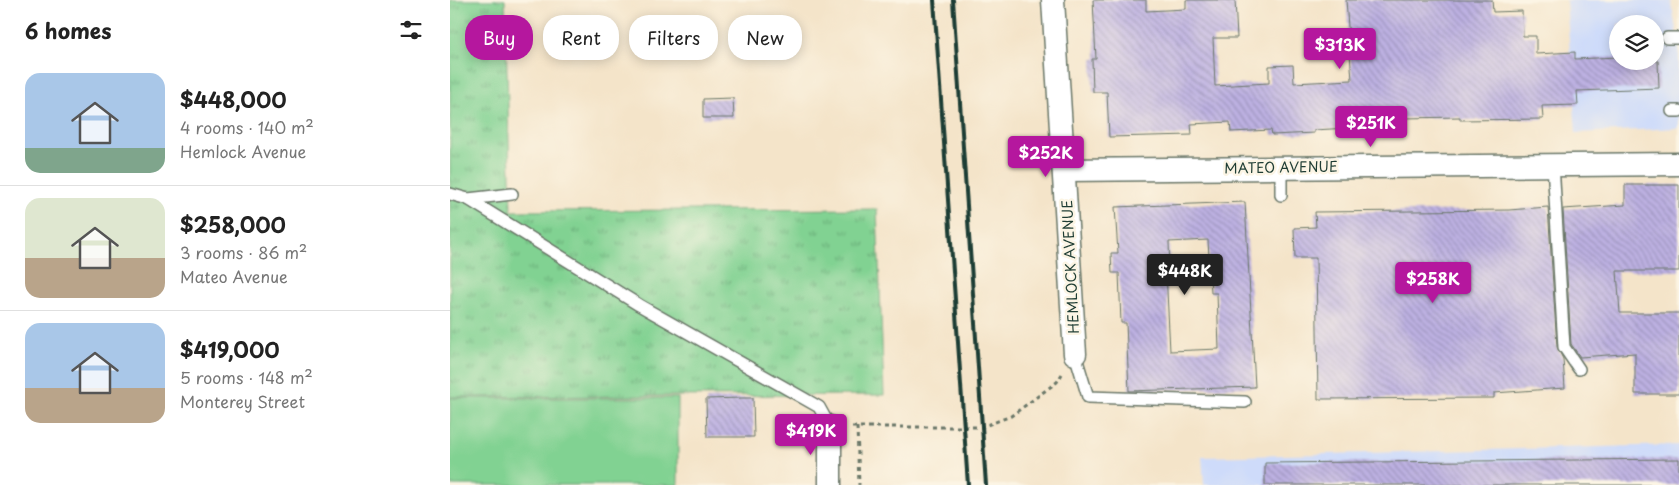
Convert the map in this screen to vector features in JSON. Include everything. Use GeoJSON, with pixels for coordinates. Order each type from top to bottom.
{"type":"FeatureCollection","features":[{"type":"Feature","properties":{"kind":"street","name":"HEMLOCK AVENUE"},"geometry":{"type":"LineString","coordinates":[[1053,0],[1075,354]]}},
{"type":"Feature","properties":{"kind":"street","name":"MATEO AVENUE"},"geometry":{"type":"LineString","coordinates":[[1064,170],[1679,164]]}},
{"type":"Feature","properties":{"kind":"street"},"geometry":{"type":"LineString","coordinates":[[830,427],[830,485]]}},
{"type":"Feature","properties":{"kind":"lane"},"geometry":{"type":"LineString","coordinates":[[1667,38],[1679,38]]}},
{"type":"Feature","properties":{"kind":"lane"},"geometry":{"type":"LineString","coordinates":[[1553,164],[1564,347],[1579,369]]}},
{"type":"Feature","properties":{"kind":"lane"},"geometry":{"type":"LineString","coordinates":[[1280,168],[1281,195]]}},
{"type":"Feature","properties":{"kind":"lane"},"geometry":{"type":"LineString","coordinates":[[450,194],[468,199],[639,305],[818,407],[830,427]]}},
{"type":"Feature","properties":{"kind":"lane"},"geometry":{"type":"LineString","coordinates":[[468,199],[512,194]]}},
{"type":"Feature","properties":{"kind":"lane"},"geometry":{"type":"LineString","coordinates":[[1075,354],[1088,397],[1245,402]]}},
{"type":"Feature","properties":{"kind":"path"},"geometry":{"type":"LineString","coordinates":[[830,427],[982,427],[1011,416],[1057,382],[1075,354]]}},
{"type":"Feature","properties":{"kind":"path"},"geometry":{"type":"LineString","coordinates":[[857,427],[859,485]]}},
{"type":"Feature","properties":{"kind":"shaded area"},"geometry":{"type":"Polygon","coordinates":[[[1566,0],[1671,0],[1679,47],[1679,128],[1576,133],[1566,0]]]}},
{"type":"Feature","properties":{"kind":"shaded area"},"geometry":{"type":"Polygon","coordinates":[[[1679,445],[1679,485],[1204,485],[1202,457],[1679,445]]]}},
{"type":"Feature","properties":{"kind":"green space"},"geometry":{"type":"Polygon","coordinates":[[[450,0],[505,0],[505,15],[465,15],[465,60],[507,60],[511,211],[877,209],[884,395],[450,397],[450,0]]]}},
{"type":"Feature","properties":{"kind":"green space"},"geometry":{"type":"Polygon","coordinates":[[[450,398],[678,398],[678,485],[450,485],[450,398]]]}},
{"type":"Feature","properties":{"kind":"building"},"geometry":{"type":"Polygon","coordinates":[[[1093,0],[1146,0],[1146,11],[1186,9],[1186,0],[1235,0],[1237,38],[1213,38],[1215,86],[1269,83],[1269,66],[1293,65],[1294,83],[1352,80],[1346,0],[1492,0],[1493,12],[1522,11],[1523,36],[1536,36],[1536,54],[1575,52],[1575,59],[1609,57],[1609,70],[1658,70],[1659,88],[1577,91],[1578,105],[1542,106],[1543,119],[1460,120],[1460,117],[1348,119],[1348,128],[1314,130],[1314,133],[1272,135],[1271,130],[1231,132],[1230,122],[1191,124],[1192,135],[1109,137],[1107,92],[1093,92],[1092,59],[1096,59],[1093,0]]]}},
{"type":"Feature","properties":{"kind":"building"},"geometry":{"type":"Polygon","coordinates":[[[733,98],[734,118],[703,118],[703,99],[733,98]]]}},
{"type":"Feature","properties":{"kind":"building"},"geometry":{"type":"Polygon","coordinates":[[[1625,185],[1679,185],[1679,271],[1617,271],[1620,313],[1679,313],[1679,394],[1635,394],[1635,353],[1580,357],[1571,344],[1563,209],[1625,205],[1625,185]]]}},
{"type":"Feature","properties":{"kind":"building"},"geometry":{"type":"Polygon","coordinates":[[[1245,202],[1255,387],[1129,391],[1126,323],[1121,323],[1119,273],[1112,273],[1111,253],[1118,253],[1115,207],[1245,202]],[[1208,240],[1169,242],[1170,271],[1166,271],[1170,351],[1219,349],[1217,293],[1211,293],[1208,240]]]}},
{"type":"Feature","properties":{"kind":"building"},"geometry":{"type":"Polygon","coordinates":[[[1548,207],[1557,347],[1563,359],[1565,388],[1494,393],[1494,398],[1318,399],[1316,258],[1295,258],[1294,228],[1316,227],[1315,212],[1509,210],[1548,207]]]}},
{"type":"Feature","properties":{"kind":"building"},"geometry":{"type":"Polygon","coordinates":[[[753,398],[754,437],[707,437],[706,399],[753,398]]]}},
{"type":"Feature","properties":{"kind":"building"},"geometry":{"type":"Polygon","coordinates":[[[1679,459],[1679,485],[1265,485],[1265,463],[1679,459]]]}},
{"type":"Feature","properties":{"kind":"railway"},"geometry":{"type":"LineString","coordinates":[[934,0],[968,485]]}},
{"type":"Feature","properties":{"kind":"railway"},"geometry":{"type":"LineString","coordinates":[[953,0],[986,485]]}}]}
